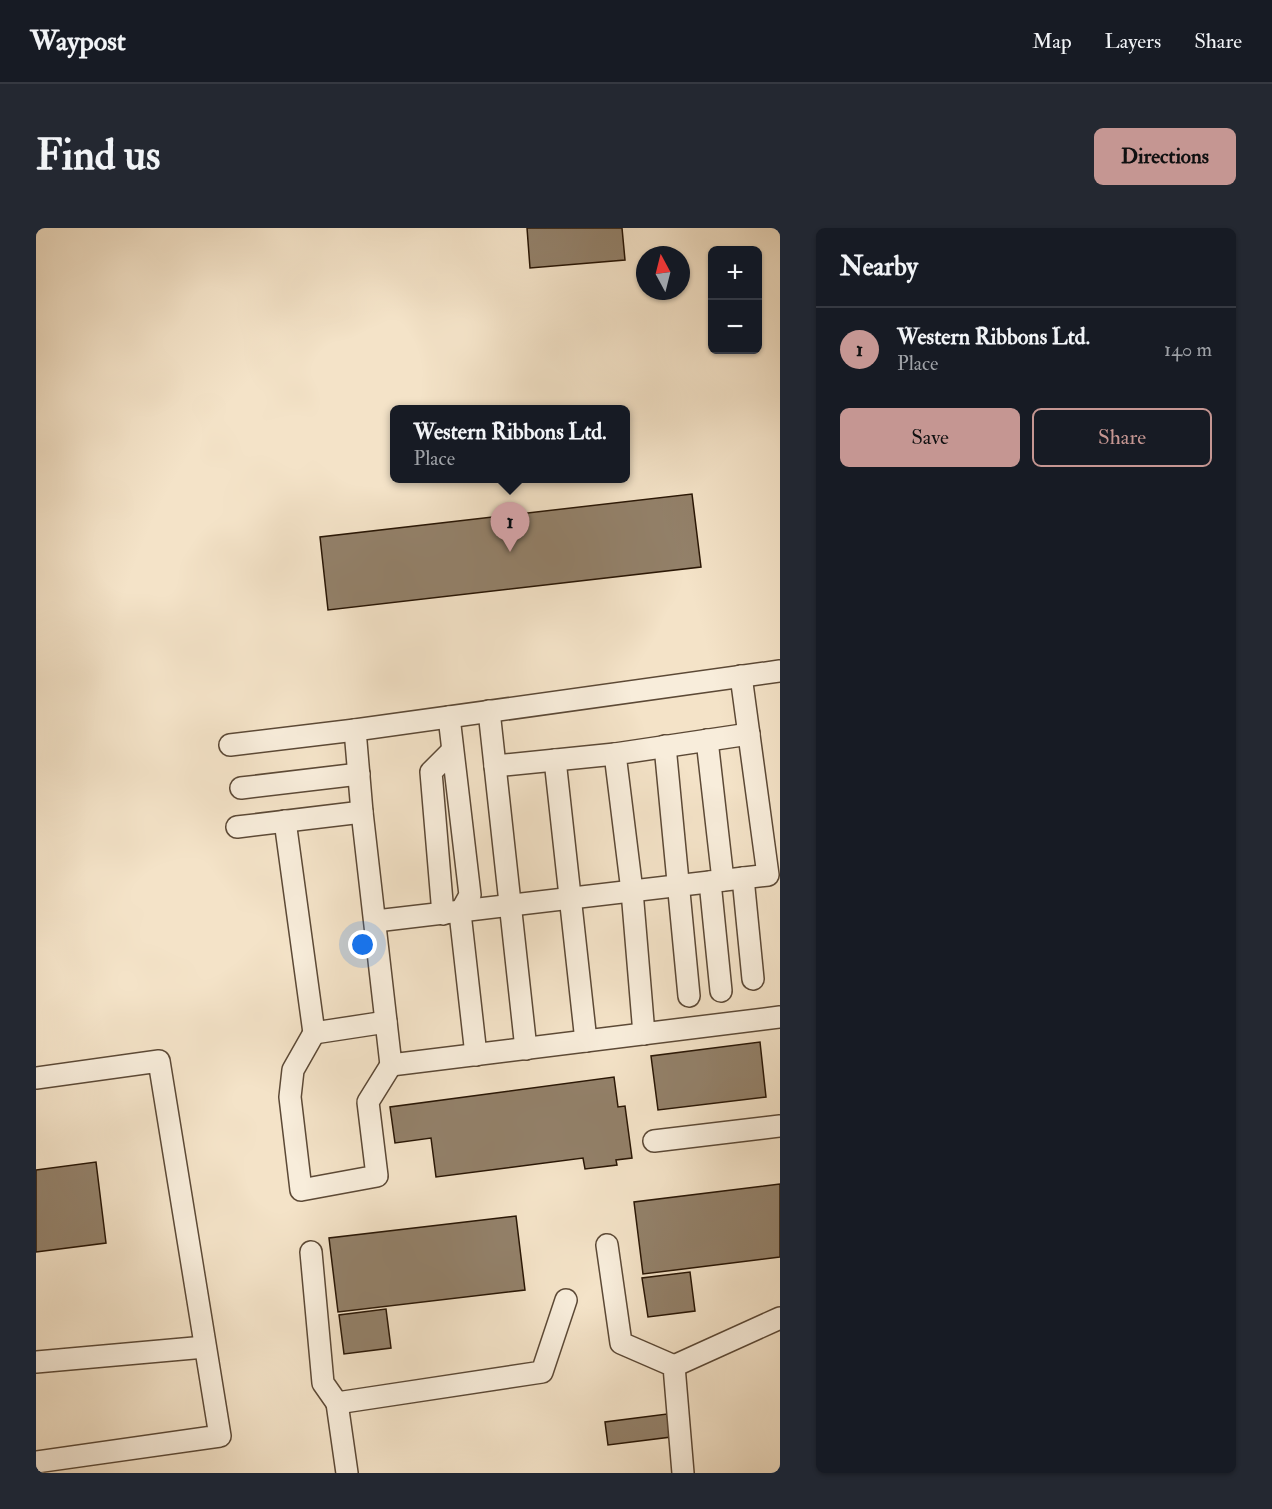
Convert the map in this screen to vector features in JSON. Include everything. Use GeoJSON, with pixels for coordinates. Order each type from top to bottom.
{"type":"FeatureCollection","features":[{"type":"Feature","properties":{"kind":"lane"},"geometry":{"type":"LineString","coordinates":[[230,745],[355,730],[780,671]]}},
{"type":"Feature","properties":{"kind":"lane"},"geometry":{"type":"LineString","coordinates":[[376,921],[768,875],[741,676]]}},
{"type":"Feature","properties":{"kind":"lane"},"geometry":{"type":"LineString","coordinates":[[489,711],[526,1049]]}},
{"type":"Feature","properties":{"kind":"lane"},"geometry":{"type":"LineString","coordinates":[[448,717],[470,896],[452,913]]}},
{"type":"Feature","properties":{"kind":"lane"},"geometry":{"type":"LineString","coordinates":[[285,821],[314,1033],[293,1070],[290,1097],[301,1190],[377,1176],[368,1102],[391,1065],[362,812],[355,730]]}},
{"type":"Feature","properties":{"kind":"lane"},"geometry":{"type":"LineString","coordinates":[[495,766],[615,754],[749,734]]}},
{"type":"Feature","properties":{"kind":"lane"},"geometry":{"type":"LineString","coordinates":[[707,740],[725,880],[753,979]]}},
{"type":"Feature","properties":{"kind":"lane"},"geometry":{"type":"LineString","coordinates":[[665,746],[689,996]]}},
{"type":"Feature","properties":{"kind":"lane"},"geometry":{"type":"LineString","coordinates":[[452,750],[430,772],[476,1055]]}},
{"type":"Feature","properties":{"kind":"lane"},"geometry":{"type":"LineString","coordinates":[[615,754],[632,891],[644,1034]]}},
{"type":"Feature","properties":{"kind":"lane"},"geometry":{"type":"LineString","coordinates":[[555,760],[586,1041]]}},
{"type":"Feature","properties":{"kind":"lane"},"geometry":{"type":"LineString","coordinates":[[240,788],[359,774]]}},
{"type":"Feature","properties":{"kind":"lane"},"geometry":{"type":"LineString","coordinates":[[237,827],[362,812]]}},
{"type":"Feature","properties":{"kind":"lane"},"geometry":{"type":"LineString","coordinates":[[721,991],[725,880]]}},
{"type":"Feature","properties":{"kind":"lane"},"geometry":{"type":"LineString","coordinates":[[391,1065],[780,1017]]}},
{"type":"Feature","properties":{"kind":"lane"},"geometry":{"type":"LineString","coordinates":[[314,1033],[386,1022]]}},
{"type":"Feature","properties":{"kind":"lane"},"geometry":{"type":"LineString","coordinates":[[36,1078],[159,1061],[220,1436],[36,1462]]}},
{"type":"Feature","properties":{"kind":"lane"},"geometry":{"type":"LineString","coordinates":[[654,1141],[780,1126]]}},
{"type":"Feature","properties":{"kind":"lane"},"geometry":{"type":"LineString","coordinates":[[607,1245],[621,1343],[674,1366],[780,1318]]}},
{"type":"Feature","properties":{"kind":"lane"},"geometry":{"type":"LineString","coordinates":[[311,1252],[323,1383],[337,1403],[347,1473]]}},
{"type":"Feature","properties":{"kind":"lane"},"geometry":{"type":"LineString","coordinates":[[337,1403],[543,1372],[566,1300]]}},
{"type":"Feature","properties":{"kind":"lane"},"geometry":{"type":"LineString","coordinates":[[36,1362],[205,1347]]}},
{"type":"Feature","properties":{"kind":"lane"},"geometry":{"type":"LineString","coordinates":[[674,1366],[684,1473]]}},
{"type":"Feature","properties":{"kind":"building"},"geometry":{"type":"Polygon","coordinates":[[[527,228],[622,228],[625,260],[530,268],[527,228]]]}},
{"type":"Feature","properties":{"kind":"building"},"geometry":{"type":"Polygon","coordinates":[[[692,494],[701,567],[328,610],[320,537],[692,494]]]}},
{"type":"Feature","properties":{"kind":"building"},"geometry":{"type":"Polygon","coordinates":[[[760,1042],[766,1097],[658,1110],[651,1056],[760,1042]]]}},
{"type":"Feature","properties":{"kind":"building"},"geometry":{"type":"Polygon","coordinates":[[[614,1077],[618,1107],[625,1106],[632,1158],[616,1160],[617,1165],[585,1169],[583,1158],[436,1177],[431,1138],[395,1143],[390,1107],[614,1077]]]}},
{"type":"Feature","properties":{"kind":"building"},"geometry":{"type":"Polygon","coordinates":[[[96,1162],[106,1243],[36,1252],[36,1170],[96,1162]]]}},
{"type":"Feature","properties":{"kind":"building"},"geometry":{"type":"Polygon","coordinates":[[[780,1184],[780,1257],[643,1274],[634,1202],[780,1184]]]}},
{"type":"Feature","properties":{"kind":"building"},"geometry":{"type":"Polygon","coordinates":[[[516,1216],[525,1290],[338,1312],[329,1238],[516,1216]]]}},
{"type":"Feature","properties":{"kind":"building"},"geometry":{"type":"Polygon","coordinates":[[[690,1272],[695,1311],[648,1317],[642,1278],[690,1272]]]}},
{"type":"Feature","properties":{"kind":"building"},"geometry":{"type":"Polygon","coordinates":[[[386,1309],[391,1348],[344,1354],[339,1315],[386,1309]]]}},
{"type":"Feature","properties":{"kind":"building"},"geometry":{"type":"Polygon","coordinates":[[[667,1414],[671,1437],[608,1445],[605,1422],[667,1414]]]}},
{"type":"Feature","properties":{"kind":"place","name":"Western Ribbons Ltd."},"geometry":{"type":"Point","coordinates":[510,552]}}]}
